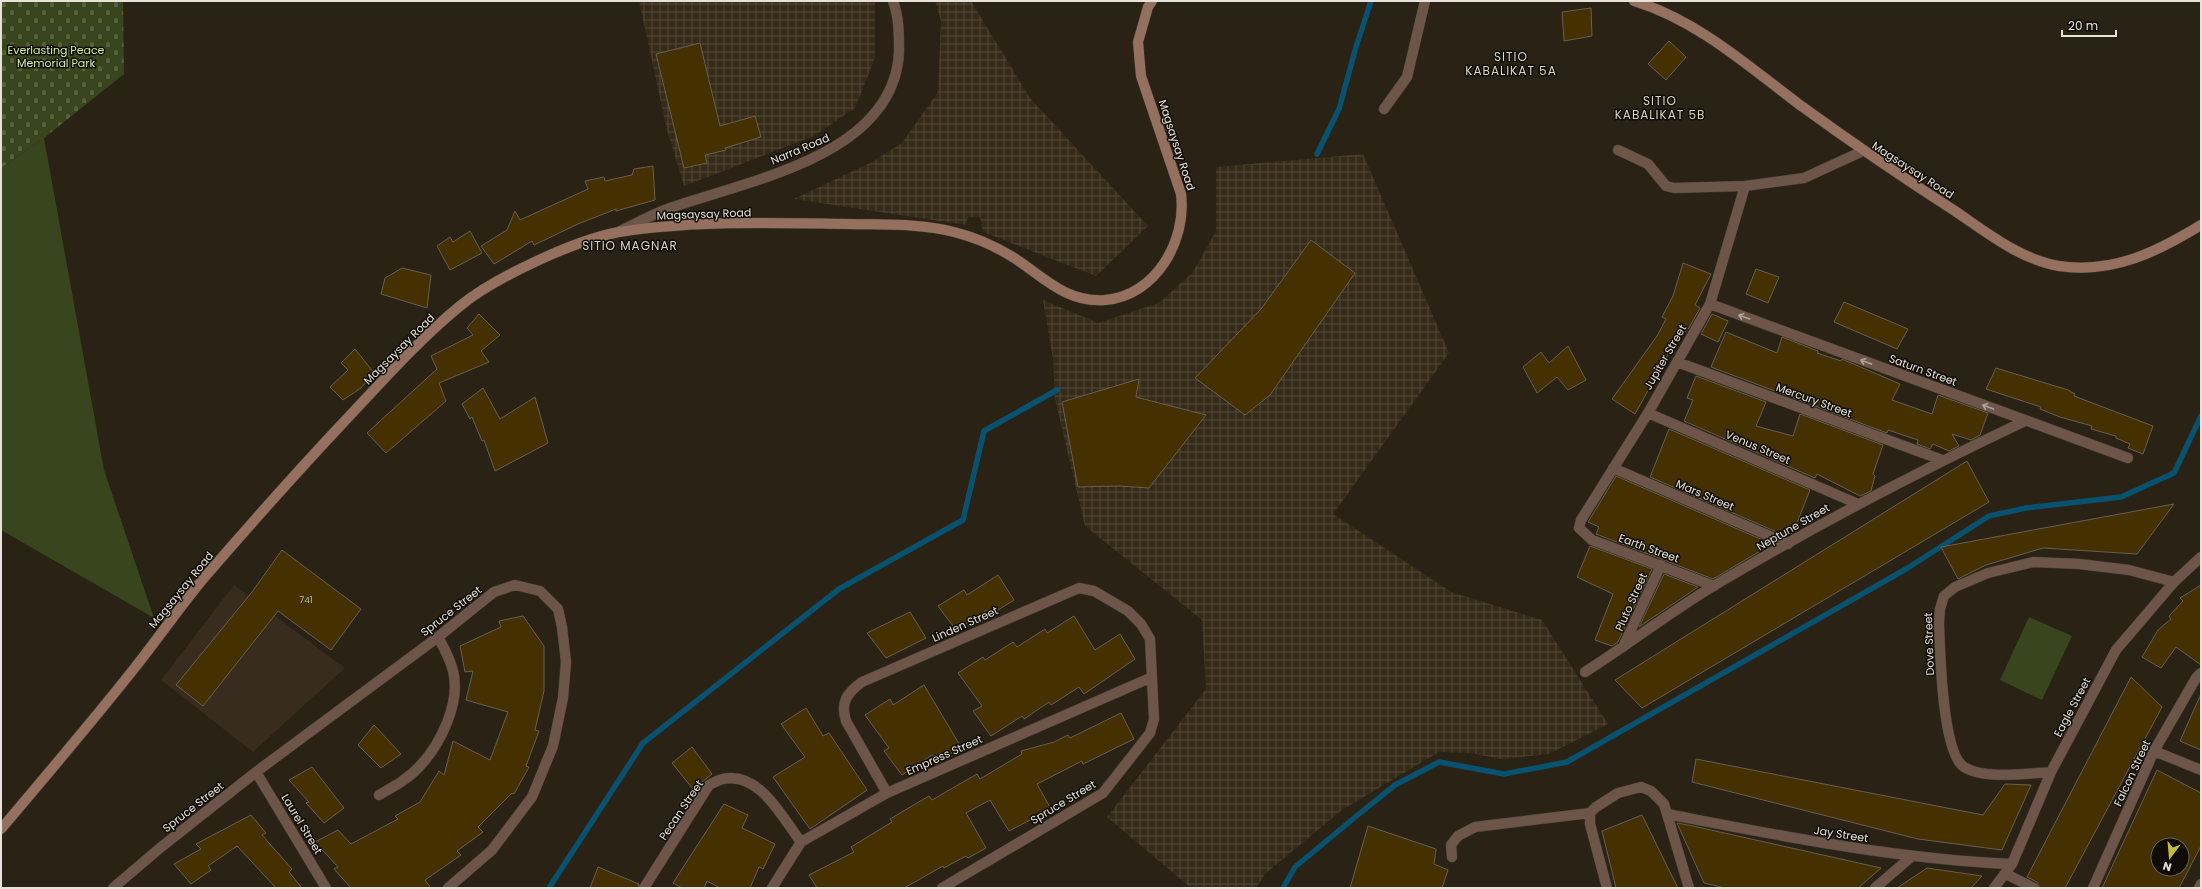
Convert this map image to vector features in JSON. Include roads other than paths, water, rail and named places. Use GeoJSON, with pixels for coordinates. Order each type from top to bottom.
{"type":"FeatureCollection","features":[{"type":"Feature","properties":{"kind":"main road","name":"Magsaysay Road"},"geometry":{"type":"LineString","coordinates":[[1,829],[134,668],[202,581],[319,448],[388,375],[442,322],[475,295],[501,279],[530,265],[587,241],[615,233],[681,225],[820,224],[916,226],[953,231],[982,241],[1012,256],[1049,284],[1074,296],[1103,301],[1122,297],[1147,282],[1164,266],[1179,233],[1183,211],[1181,194],[1141,76],[1138,42],[1148,7],[1152,1]]}},
{"type":"Feature","properties":{"kind":"main road","name":"Magsaysay Road"},"geometry":{"type":"LineString","coordinates":[[1634,1],[1651,6],[1700,31],[1863,151],[1998,240],[2033,258],[2058,266],[2083,267],[2114,264],[2138,258],[2167,246],[2201,225]]}},
{"type":"Feature","properties":{"kind":"street","name":"Narra Road"},"geometry":{"type":"LineString","coordinates":[[615,233],[669,209],[790,167],[836,148],[859,130],[883,102],[891,88],[898,65],[899,36],[896,11],[893,1]]}},
{"type":"Feature","properties":{"kind":"street"},"geometry":{"type":"LineString","coordinates":[[1384,110],[1407,77],[1426,1]]}},
{"type":"Feature","properties":{"kind":"street"},"geometry":{"type":"LineString","coordinates":[[1618,150],[1648,164],[1670,188],[1745,186],[1804,178],[1863,151]]}},
{"type":"Feature","properties":{"kind":"street","name":"Jupiter Street"},"geometry":{"type":"LineString","coordinates":[[1579,528],[1580,520],[1648,413],[1710,304],[1745,186]]}},
{"type":"Feature","properties":{"kind":"street","name":"Saturn Street"},"geometry":{"type":"LineString","coordinates":[[1710,304],[2128,458]]}},
{"type":"Feature","properties":{"kind":"street","name":"Mercury Street"},"geometry":{"type":"LineString","coordinates":[[1677,362],[1942,460]]}},
{"type":"Feature","properties":{"kind":"street","name":"Venus Street"},"geometry":{"type":"LineString","coordinates":[[1648,413],[1858,504]]}},
{"type":"Feature","properties":{"kind":"street","name":"Neptune Street"},"geometry":{"type":"LineString","coordinates":[[1584,672],[1623,648],[1714,586],[1858,504],[1942,460],[2025,421]]}},
{"type":"Feature","properties":{"kind":"street","name":"Mars Street"},"geometry":{"type":"LineString","coordinates":[[1613,468],[1788,544]]}},
{"type":"Feature","properties":{"kind":"street","name":"Earth Street"},"geometry":{"type":"LineString","coordinates":[[1579,528],[1592,540],[1714,586]]}},
{"type":"Feature","properties":{"kind":"street","name":"Eagle Street"},"geometry":{"type":"LineString","coordinates":[[1994,888],[2012,864],[2051,772],[2116,650],[2174,582],[2201,557]]}},
{"type":"Feature","properties":{"kind":"street","name":"Dove Street"},"geometry":{"type":"LineString","coordinates":[[2051,772],[2010,774],[1981,772],[1964,767],[1954,753],[1944,708],[1939,623],[1940,609],[1944,596],[1955,587],[1988,573],[2033,562],[2079,564],[2129,570],[2174,582]]}},
{"type":"Feature","properties":{"kind":"street","name":"Pluto Street"},"geometry":{"type":"LineString","coordinates":[[1623,648],[1661,565]]}},
{"type":"Feature","properties":{"kind":"street","name":"Spruce Street"},"geometry":{"type":"LineString","coordinates":[[113,888],[160,848],[256,772],[438,637],[494,592],[515,585],[540,591],[558,609],[562,627],[566,662],[563,698],[553,746],[532,797],[492,850],[448,888]]}},
{"type":"Feature","properties":{"kind":"street","name":"Linden Street"},"geometry":{"type":"LineString","coordinates":[[887,792],[846,721],[842,711],[844,700],[852,690],[862,682],[1062,594],[1079,588],[1094,591],[1128,611],[1141,624],[1150,640],[1150,678]]}},
{"type":"Feature","properties":{"kind":"street"},"geometry":{"type":"LineString","coordinates":[[379,795],[399,783],[419,767],[437,743],[449,716],[454,692],[454,671],[447,653],[438,637]]}},
{"type":"Feature","properties":{"kind":"street","name":"Falcon Street"},"geometry":{"type":"LineString","coordinates":[[2093,888],[2154,751],[2199,677]]}},
{"type":"Feature","properties":{"kind":"street","name":"Spruce Street"},"geometry":{"type":"LineString","coordinates":[[942,888],[1098,797],[1109,788],[1150,733],[1153,726],[1150,678]]}},
{"type":"Feature","properties":{"kind":"street","name":"Empress Street"},"geometry":{"type":"LineString","coordinates":[[772,888],[800,842],[887,792],[1150,678]]}},
{"type":"Feature","properties":{"kind":"street"},"geometry":{"type":"LineString","coordinates":[[2154,751],[2201,770]]}},
{"type":"Feature","properties":{"kind":"street","name":"Laurel Street"},"geometry":{"type":"LineString","coordinates":[[256,772],[326,888]]}},
{"type":"Feature","properties":{"kind":"street","name":"Pecan Street"},"geometry":{"type":"LineString","coordinates":[[644,888],[709,786],[723,779],[737,780],[750,784],[763,792],[800,842]]}},
{"type":"Feature","properties":{"kind":"street"},"geometry":{"type":"LineString","coordinates":[[1607,888],[1590,824],[1590,814],[1596,807],[1618,793],[1641,787],[1651,791],[1659,797],[1667,814],[1689,888]]}},
{"type":"Feature","properties":{"kind":"street"},"geometry":{"type":"LineString","coordinates":[[1452,857],[1451,845],[1458,836],[1475,827],[1590,814]]}},
{"type":"Feature","properties":{"kind":"street","name":"Jay Street"},"geometry":{"type":"LineString","coordinates":[[1667,814],[1814,842],[1911,857],[2012,864]]}},
{"type":"Feature","properties":{"kind":"street"},"geometry":{"type":"LineString","coordinates":[[1875,888],[1911,857]]}},
{"type":"Feature","properties":{"kind":"street"},"geometry":{"type":"LineString","coordinates":[[2006,874],[2034,888]]}},
{"type":"Feature","properties":{"kind":"street"},"geometry":{"type":"LineString","coordinates":[[2199,888],[2201,884]]}},
{"type":"Feature","properties":{"kind":"waterway"},"geometry":{"type":"LineString","coordinates":[[1317,154],[1339,109],[1356,47],[1371,1]]}},
{"type":"Feature","properties":{"kind":"waterway"},"geometry":{"type":"LineString","coordinates":[[549,888],[643,743],[839,589],[963,520],[984,431],[1057,390]]}},
{"type":"Feature","properties":{"kind":"waterway"},"geometry":{"type":"LineString","coordinates":[[1283,888],[1295,867],[1359,814],[1395,785],[1439,762],[1504,774],[1567,762],[1906,569],[1989,516],[2026,508],[2121,497],[2174,473],[2201,416]]}},
{"type":"Feature","properties":{"kind":"district","name":"SITIO KABALIKAT 5A"},"geometry":{"type":"Point","coordinates":[1511,64]}},
{"type":"Feature","properties":{"kind":"district","name":"SITIO KABALIKAT 5B"},"geometry":{"type":"Point","coordinates":[1660,108]}},
{"type":"Feature","properties":{"kind":"district","name":"SITIO MAGNAR"},"geometry":{"type":"Point","coordinates":[630,246]}},
{"type":"Feature","properties":{"kind":"park label","name":"Everlasting Peace Memorial Park"},"geometry":{"type":"Point","coordinates":[56,56]}}]}
